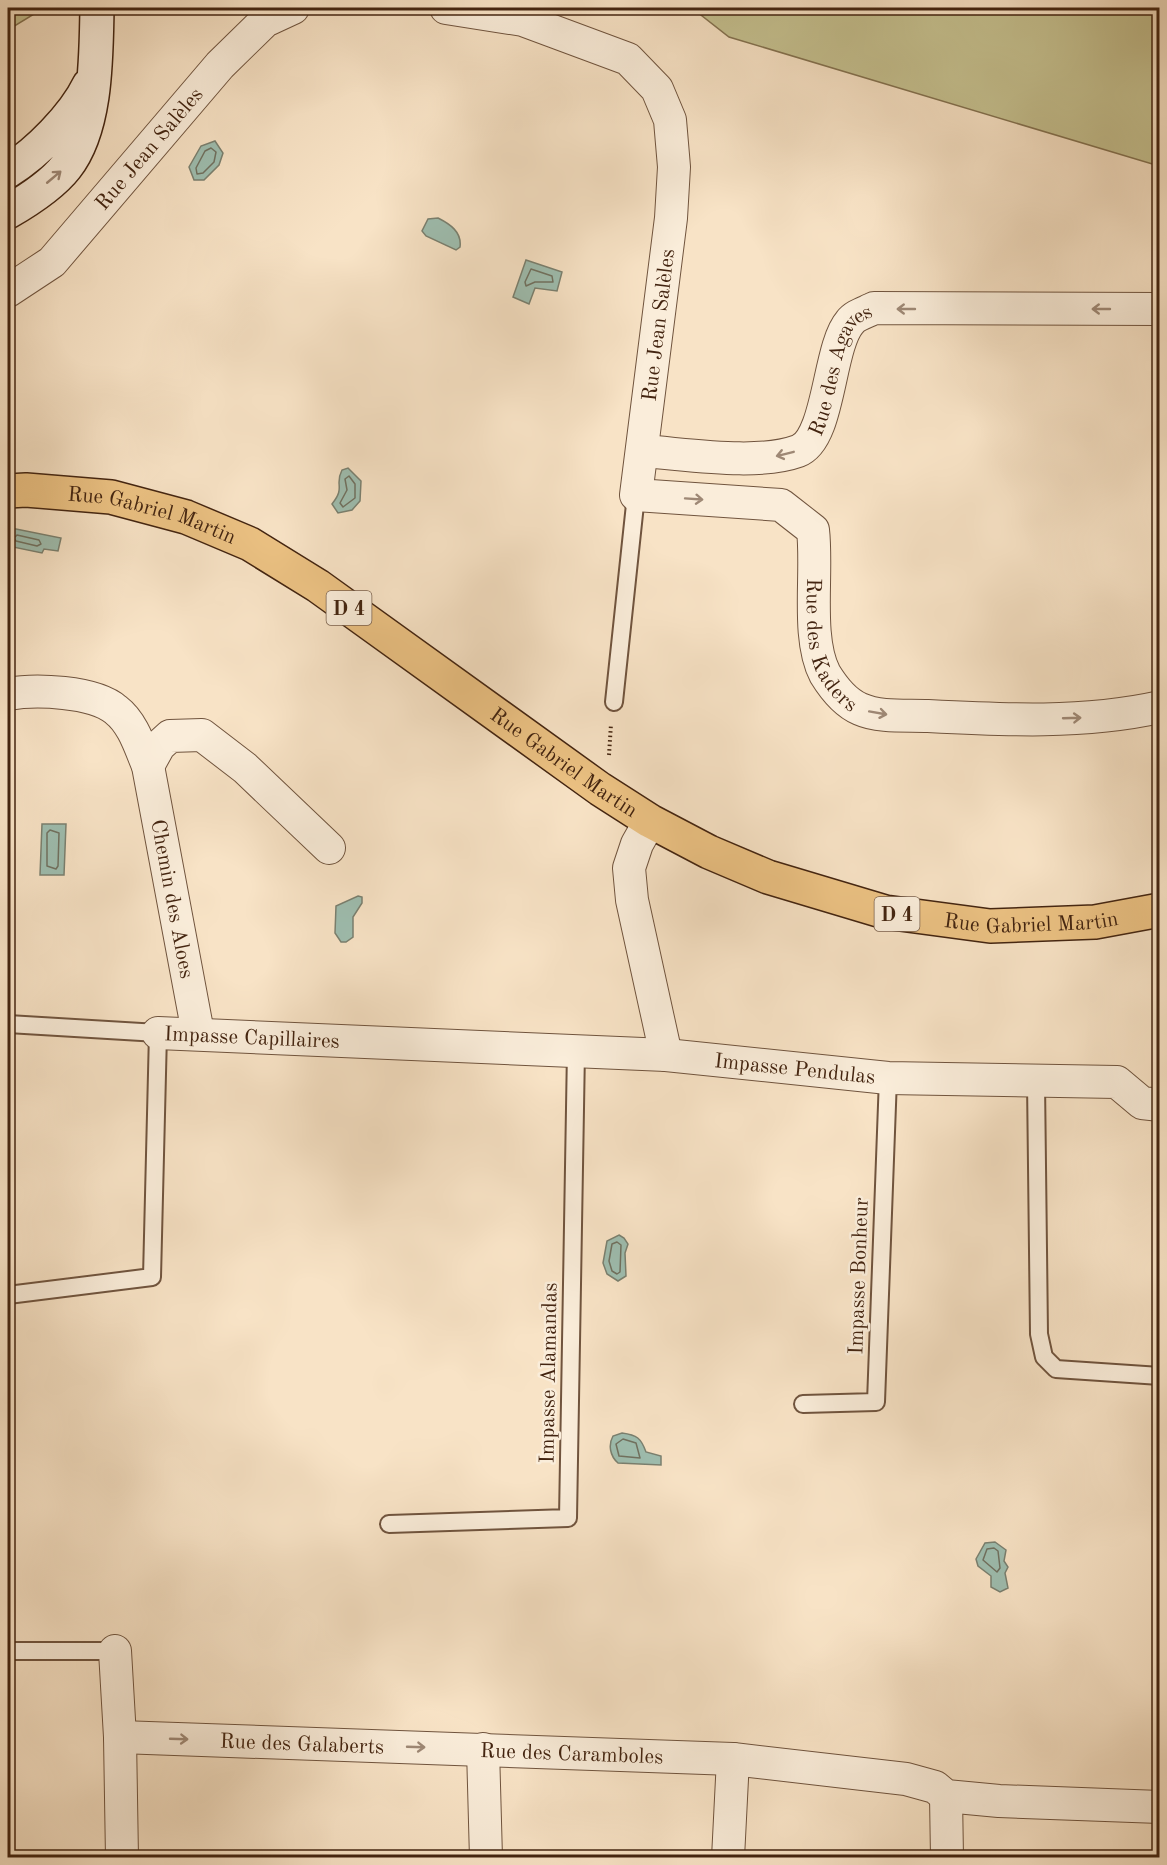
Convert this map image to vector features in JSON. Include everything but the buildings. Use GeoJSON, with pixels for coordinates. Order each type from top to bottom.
{"type":"FeatureCollection","features":[{"type":"Feature","properties":{"kind":"main road"},"geometry":{"type":"LineString","coordinates":[[8,212],[26,201],[66,168],[86,132],[97,18]]}},
{"type":"Feature","properties":{"kind":"main road"},"geometry":{"type":"LineString","coordinates":[[8,171],[25,160],[81,103],[93,78]]}},
{"type":"Feature","properties":{"kind":"main road","name":"Rue Gabriel Martin"},"geometry":{"type":"LineString","coordinates":[[8,491],[26,490],[111,497],[186,517],[250,544],[318,586],[600,789],[650,821],[709,852],[768,877],[885,912],[990,926],[1095,922],[1160,909]]}},
{"type":"Feature","properties":{"kind":"street","name":"Rue Jean Salèles"},"geometry":{"type":"LineString","coordinates":[[8,291],[52,262],[220,65],[265,21],[293,8]]}},
{"type":"Feature","properties":{"kind":"street","name":"Rue Jean Salèles"},"geometry":{"type":"LineString","coordinates":[[446,8],[523,21],[628,59],[657,89],[670,120],[674,167],[671,218],[636,495]]}},
{"type":"Feature","properties":{"kind":"street","name":"Rue des Agaves"},"geometry":{"type":"LineString","coordinates":[[642,451],[766,459],[801,450],[817,429],[835,368],[840,336],[852,320],[874,308],[1160,309]]}},
{"type":"Feature","properties":{"kind":"street","name":"Rue des Kaders"},"geometry":{"type":"LineString","coordinates":[[636,495],[781,505],[813,530],[816,560],[814,645],[825,674],[840,695],[860,709],[886,714],[1014,721],[1118,716],[1160,707]]}},
{"type":"Feature","properties":{"kind":"street","name":"Chemin des Aloes"},"geometry":{"type":"LineString","coordinates":[[8,694],[26,690],[100,700],[117,710],[132,729],[148,766],[198,1033]]}},
{"type":"Feature","properties":{"kind":"street"},"geometry":{"type":"LineString","coordinates":[[148,766],[159,746],[170,736],[202,735],[245,768],[329,848]]}},
{"type":"Feature","properties":{"kind":"street"},"geometry":{"type":"LineString","coordinates":[[650,821],[637,844],[629,868],[632,900],[666,1055]]}},
{"type":"Feature","properties":{"kind":"street","name":"Impasse Capillaires"},"geometry":{"type":"LineString","coordinates":[[158,1033],[666,1055]]}},
{"type":"Feature","properties":{"kind":"street","name":"Impasse Pendulas"},"geometry":{"type":"LineString","coordinates":[[666,1055],[888,1078],[1117,1082],[1142,1103],[1160,1105]]}},
{"type":"Feature","properties":{"kind":"street"},"geometry":{"type":"LineString","coordinates":[[115,1651],[120,1737],[122,1857]]}},
{"type":"Feature","properties":{"kind":"street","name":"Rue des Galaberts"},"geometry":{"type":"LineString","coordinates":[[120,1737],[483,1749]]}},
{"type":"Feature","properties":{"kind":"street","name":"Rue des Caramboles"},"geometry":{"type":"LineString","coordinates":[[486,1857],[483,1749],[733,1759],[906,1779],[935,1787],[946,1796],[1009,1802],[1160,1807]]}},
{"type":"Feature","properties":{"kind":"street"},"geometry":{"type":"LineString","coordinates":[[728,1857],[733,1759]]}},
{"type":"Feature","properties":{"kind":"street"},"geometry":{"type":"LineString","coordinates":[[946,1796],[947,1857]]}},
{"type":"Feature","properties":{"kind":"lane","name":"Rue Jean Salèles"},"geometry":{"type":"LineString","coordinates":[[614,702],[636,495]]}},
{"type":"Feature","properties":{"kind":"lane"},"geometry":{"type":"LineString","coordinates":[[8,1024],[158,1033]]}},
{"type":"Feature","properties":{"kind":"lane","name":"Impasse Capillaires"},"geometry":{"type":"LineString","coordinates":[[8,1295],[152,1277],[158,1033]]}},
{"type":"Feature","properties":{"kind":"lane","name":"Impasse Alamandas"},"geometry":{"type":"LineString","coordinates":[[389,1524],[568,1518],[576,1050]]}},
{"type":"Feature","properties":{"kind":"lane","name":"Impasse Bonheur"},"geometry":{"type":"LineString","coordinates":[[803,1404],[876,1402],[888,1078]]}},
{"type":"Feature","properties":{"kind":"lane"},"geometry":{"type":"LineString","coordinates":[[1036,1082],[1040,1334],[1044,1357],[1056,1369],[1073,1372],[1160,1376]]}},
{"type":"Feature","properties":{"kind":"lane"},"geometry":{"type":"LineString","coordinates":[[8,1651],[115,1651]]}},
{"type":"Feature","properties":{"kind":"path"},"geometry":{"type":"LineString","coordinates":[[600,789],[613,769],[608,750],[614,702]]}},
{"type":"Feature","properties":{"kind":"shaded area"},"geometry":{"type":"Polygon","coordinates":[[[8,8],[44,8],[8,30],[8,8]]]}},
{"type":"Feature","properties":{"kind":"shaded area"},"geometry":{"type":"Polygon","coordinates":[[[692,8],[1159,8],[1159,166],[729,37],[692,8]]]}},
{"type":"Feature","properties":{"kind":"water"},"geometry":{"type":"Polygon","coordinates":[[[215,141],[223,153],[219,165],[204,180],[194,180],[189,167],[201,146],[215,141]]]}},
{"type":"Feature","properties":{"kind":"water"},"geometry":{"type":"Polygon","coordinates":[[[438,218],[457,233],[460,247],[456,250],[426,236],[422,231],[428,219],[438,218]]]}},
{"type":"Feature","properties":{"kind":"water"},"geometry":{"type":"Polygon","coordinates":[[[526,260],[562,272],[557,291],[535,288],[529,304],[513,297],[526,260]]]}},
{"type":"Feature","properties":{"kind":"water"},"geometry":{"type":"Polygon","coordinates":[[[348,468],[361,481],[360,501],[352,510],[338,513],[332,504],[338,494],[342,470],[348,468]]]}},
{"type":"Feature","properties":{"kind":"water"},"geometry":{"type":"Polygon","coordinates":[[[11,528],[61,538],[58,551],[44,549],[42,553],[8,546],[11,528]]]}},
{"type":"Feature","properties":{"kind":"water"},"geometry":{"type":"Polygon","coordinates":[[[42,824],[66,824],[64,875],[40,875],[42,824]]]}},
{"type":"Feature","properties":{"kind":"water"},"geometry":{"type":"Polygon","coordinates":[[[358,896],[362,897],[362,903],[353,917],[353,937],[346,942],[341,942],[335,933],[336,906],[358,896]]]}},
{"type":"Feature","properties":{"kind":"water"},"geometry":{"type":"Polygon","coordinates":[[[619,1235],[628,1244],[625,1253],[626,1276],[618,1281],[607,1274],[603,1263],[607,1241],[619,1235]]]}},
{"type":"Feature","properties":{"kind":"water"},"geometry":{"type":"Polygon","coordinates":[[[622,1433],[638,1438],[646,1452],[661,1456],[661,1465],[618,1463],[610,1447],[613,1436],[622,1433]]]}},
{"type":"Feature","properties":{"kind":"water"},"geometry":{"type":"Polygon","coordinates":[[[995,1542],[1006,1550],[1004,1561],[1008,1567],[1005,1573],[1008,1588],[1000,1592],[991,1587],[991,1576],[978,1566],[976,1559],[985,1543],[995,1542]]]}}]}
